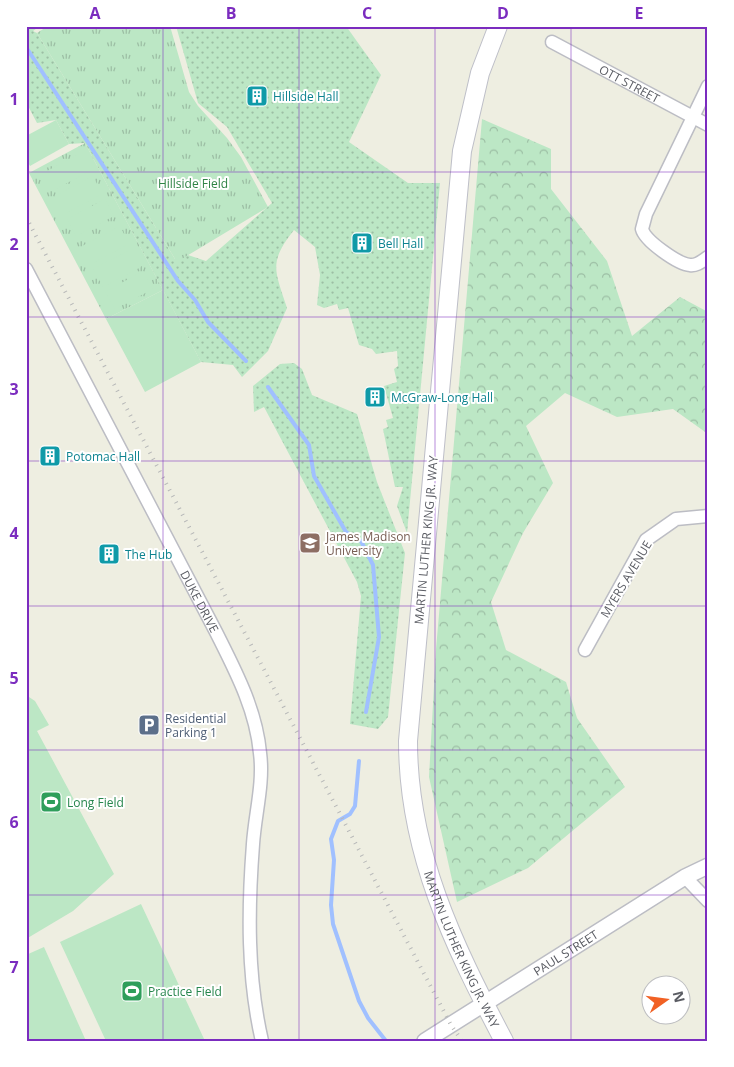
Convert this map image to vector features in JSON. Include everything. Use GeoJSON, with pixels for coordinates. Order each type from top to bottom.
{"type":"FeatureCollection","features":[{"type":"Feature","properties":{"kind":"main road","name":"MARTIN LUTHER KING JR. WAY"},"geometry":{"type":"LineString","coordinates":[[498,26],[480,73],[462,151],[408,741],[411,802],[427,872],[438,904],[484,1003],[504,1041]]}},
{"type":"Feature","properties":{"kind":"street","name":"OTT STREET"},"geometry":{"type":"LineString","coordinates":[[552,42],[708,125]]}},
{"type":"Feature","properties":{"kind":"street"},"geometry":{"type":"LineString","coordinates":[[708,86],[646,214],[642,229],[649,241],[685,264],[696,264],[708,257]]}},
{"type":"Feature","properties":{"kind":"street","name":"DUKE DRIVE"},"geometry":{"type":"LineString","coordinates":[[26,269],[216,632],[237,675],[252,715],[260,746],[261,770],[249,899],[255,1008],[262,1041]]}},
{"type":"Feature","properties":{"kind":"street","name":"MYERS AVENUE"},"geometry":{"type":"LineString","coordinates":[[585,650],[646,540],[676,519],[708,516]]}},
{"type":"Feature","properties":{"kind":"street","name":"PAUL STREET"},"geometry":{"type":"LineString","coordinates":[[426,1041],[685,877],[708,866]]}},
{"type":"Feature","properties":{"kind":"street"},"geometry":{"type":"LineString","coordinates":[[685,877],[708,901]]}},
{"type":"Feature","properties":{"kind":"green space"},"geometry":{"type":"Polygon","coordinates":[[[26,26],[40,26],[33,31],[37,33],[175,259],[188,255],[206,261],[272,203],[227,127],[198,103],[176,26],[346,26],[381,75],[349,142],[408,183],[440,183],[407,533],[397,506],[403,487],[395,487],[383,429],[388,427],[386,420],[393,418],[384,386],[397,382],[394,369],[398,366],[397,351],[376,354],[372,349],[359,345],[348,308],[339,310],[337,304],[324,308],[317,305],[320,275],[315,247],[294,230],[277,259],[277,275],[287,308],[268,351],[242,377],[233,365],[201,362],[85,143],[69,144],[56,120],[37,123],[26,102],[26,26]]]}},
{"type":"Feature","properties":{"kind":"green space","name":"Hillside Field"},"geometry":{"type":"Polygon","coordinates":[[[48,26],[170,26],[189,92],[198,106],[227,138],[241,157],[268,207],[180,260],[175,259],[37,33],[48,26]]]}},
{"type":"Feature","properties":{"kind":"green space"},"geometry":{"type":"Polygon","coordinates":[[[482,119],[551,149],[551,189],[607,261],[632,336],[680,297],[708,312],[708,434],[673,409],[617,417],[565,393],[526,426],[553,483],[523,533],[491,602],[506,650],[566,682],[577,718],[625,787],[528,868],[457,902],[429,777],[436,649],[482,119]]]}},
{"type":"Feature","properties":{"kind":"green space"},"geometry":{"type":"Polygon","coordinates":[[[56,120],[69,144],[30,166],[26,159],[26,136],[56,120]]]}},
{"type":"Feature","properties":{"kind":"green space"},"geometry":{"type":"Polygon","coordinates":[[[85,143],[163,290],[106,319],[29,173],[85,143]]]}},
{"type":"Feature","properties":{"kind":"green space"},"geometry":{"type":"Polygon","coordinates":[[[81,153],[90,171],[52,191],[43,173],[81,153]]]}},
{"type":"Feature","properties":{"kind":"green space"},"geometry":{"type":"Polygon","coordinates":[[[93,176],[102,194],[64,214],[55,196],[93,176]]]}},
{"type":"Feature","properties":{"kind":"green space"},"geometry":{"type":"Polygon","coordinates":[[[105,199],[114,216],[76,236],[67,219],[105,199]]]}},
{"type":"Feature","properties":{"kind":"green space"},"geometry":{"type":"Polygon","coordinates":[[[120,226],[129,244],[91,264],[82,246],[120,226]]]}},
{"type":"Feature","properties":{"kind":"green space"},"geometry":{"type":"Polygon","coordinates":[[[132,249],[141,267],[103,287],[93,269],[132,249]]]}},
{"type":"Feature","properties":{"kind":"green space"},"geometry":{"type":"Polygon","coordinates":[[[143,271],[153,289],[115,309],[105,292],[143,271]]]}},
{"type":"Feature","properties":{"kind":"green space"},"geometry":{"type":"Polygon","coordinates":[[[163,290],[201,362],[145,392],[106,319],[163,290]]]}},
{"type":"Feature","properties":{"kind":"green space"},"geometry":{"type":"Polygon","coordinates":[[[294,363],[302,369],[312,395],[357,414],[377,482],[405,553],[388,717],[378,729],[350,724],[361,596],[357,582],[264,407],[254,412],[253,386],[280,364],[294,363]]]}},
{"type":"Feature","properties":{"kind":"green space","name":"Long Field"},"geometry":{"type":"Polygon","coordinates":[[[26,695],[35,701],[49,725],[37,731],[114,874],[73,911],[26,939],[26,695]]]}},
{"type":"Feature","properties":{"kind":"green space","name":"Practice Field"},"geometry":{"type":"Polygon","coordinates":[[[141,904],[205,1041],[106,1041],[60,942],[141,904]]]}},
{"type":"Feature","properties":{"kind":"green space"},"geometry":{"type":"Polygon","coordinates":[[[44,947],[86,1041],[26,1041],[26,955],[44,947]]]}},
{"type":"Feature","properties":{"kind":"waterway"},"geometry":{"type":"LineString","coordinates":[[26,47],[178,281],[195,300],[208,322],[246,361]]}},
{"type":"Feature","properties":{"kind":"waterway"},"geometry":{"type":"LineString","coordinates":[[268,387],[309,445],[314,476],[346,532],[361,541],[373,565],[379,637],[366,712]]}},
{"type":"Feature","properties":{"kind":"waterway"},"geometry":{"type":"LineString","coordinates":[[359,761],[355,806],[350,814],[338,821],[331,839],[334,860],[331,905],[333,924],[359,1001],[368,1018],[386,1041]]}},
{"type":"Feature","properties":{"kind":"railway"},"geometry":{"type":"LineString","coordinates":[[26,217],[451,1025],[462,1041]]}},
{"type":"Feature","properties":{"kind":"place","name":"Hillside Hall"},"geometry":{"type":"Point","coordinates":[257,96]}},
{"type":"Feature","properties":{"kind":"place","name":"Bell Hall"},"geometry":{"type":"Point","coordinates":[362,243]}},
{"type":"Feature","properties":{"kind":"place","name":"McGraw-Long Hall"},"geometry":{"type":"Point","coordinates":[375,397]}},
{"type":"Feature","properties":{"kind":"place","name":"Potomac Hall"},"geometry":{"type":"Point","coordinates":[50,456]}},
{"type":"Feature","properties":{"kind":"place","name":"James Madison University"},"geometry":{"type":"Point","coordinates":[310,543]}},
{"type":"Feature","properties":{"kind":"place","name":"The Hub"},"geometry":{"type":"Point","coordinates":[109,554]}},
{"type":"Feature","properties":{"kind":"place","name":"Residential Parking 1"},"geometry":{"type":"Point","coordinates":[149,725]}},
{"type":"Feature","properties":{"kind":"place","name":"Long Field"},"geometry":{"type":"Point","coordinates":[51,802]}},
{"type":"Feature","properties":{"kind":"place","name":"Practice Field"},"geometry":{"type":"Point","coordinates":[132,991]}}]}
